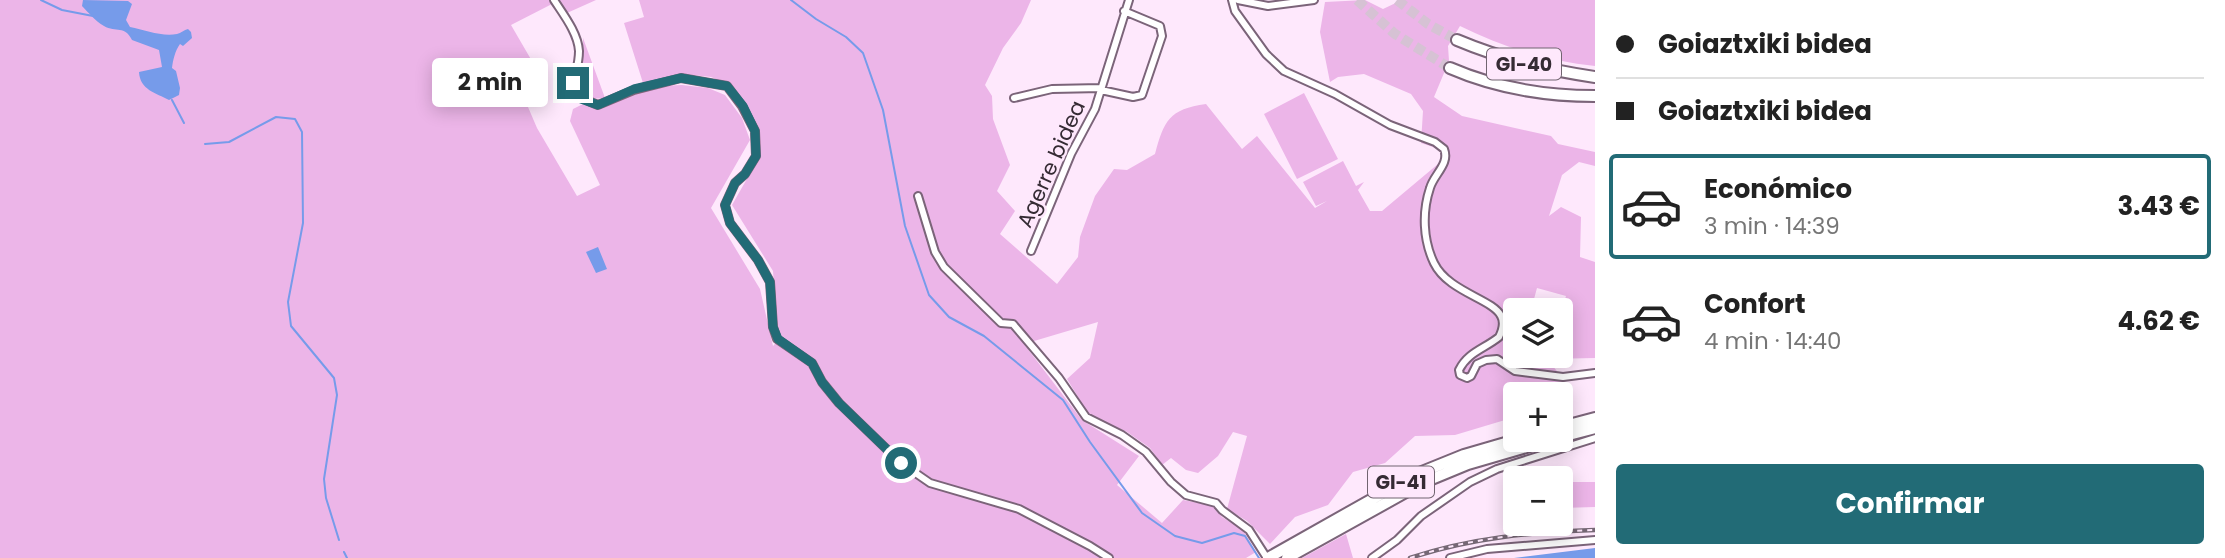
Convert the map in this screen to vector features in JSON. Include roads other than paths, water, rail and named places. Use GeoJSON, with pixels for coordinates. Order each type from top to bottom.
{"type":"FeatureCollection","features":[{"type":"Feature","properties":{"kind":"highway","name":"GI-40"},"geometry":{"type":"LineString","coordinates":[[1457,40],[1531,66],[1595,77]]}},
{"type":"Feature","properties":{"kind":"highway","name":"GI-40"},"geometry":{"type":"LineString","coordinates":[[1450,68],[1484,81],[1531,92],[1595,96]]}},
{"type":"Feature","properties":{"kind":"highway"},"geometry":{"type":"LineString","coordinates":[[1573,424],[1595,418]]}},
{"type":"Feature","properties":{"kind":"highway"},"geometry":{"type":"LineString","coordinates":[[1573,434],[1595,428]]}},
{"type":"Feature","properties":{"kind":"highway","name":"GI-41"},"geometry":{"type":"LineString","coordinates":[[1292,552],[1417,474],[1464,455],[1503,444]]}},
{"type":"Feature","properties":{"kind":"highway","name":"GI-41"},"geometry":{"type":"LineString","coordinates":[[1267,558],[1292,552],[1422,483],[1477,461],[1509,452]]}},
{"type":"Feature","properties":{"kind":"street"},"geometry":{"type":"LineString","coordinates":[[554,0],[579,50],[573,83],[581,99],[598,105],[634,89],[681,78],[727,86],[743,106],[755,131],[756,156],[745,174],[735,183],[725,205],[730,223],[758,260],[770,282],[773,327],[778,339],[812,363],[822,382],[839,403],[901,463],[930,483],[1019,509],[1090,545],[1109,558]]}},
{"type":"Feature","properties":{"kind":"street","name":"Agerre bidea"},"geometry":{"type":"LineString","coordinates":[[1031,251],[1071,154],[1095,109],[1129,0]]}},
{"type":"Feature","properties":{"kind":"street"},"geometry":{"type":"LineString","coordinates":[[1232,0],[1235,11],[1266,54],[1284,71],[1335,94],[1390,125],[1435,142],[1444,149],[1445,162],[1430,185],[1426,206],[1426,235],[1433,261],[1445,279],[1499,312],[1503,324],[1499,337],[1468,357],[1461,367],[1460,375],[1471,376],[1477,364],[1492,358],[1502,361],[1516,371],[1563,377],[1595,373]]}},
{"type":"Feature","properties":{"kind":"street"},"geometry":{"type":"LineString","coordinates":[[1238,0],[1268,6],[1314,0]]}},
{"type":"Feature","properties":{"kind":"street","name":"Agerre bidea"},"geometry":{"type":"LineString","coordinates":[[1014,98],[1052,89],[1101,89],[1133,97],[1142,95],[1162,36],[1160,26],[1124,11]]}},
{"type":"Feature","properties":{"kind":"street"},"geometry":{"type":"LineString","coordinates":[[918,196],[935,252],[944,267],[1001,323],[1013,324],[1059,378],[1086,417],[1122,435],[1146,452],[1171,482],[1186,495],[1216,503],[1249,530],[1267,558]]}},
{"type":"Feature","properties":{"kind":"street"},"geometry":{"type":"LineString","coordinates":[[1372,558],[1397,540],[1421,516],[1469,482],[1497,469],[1595,438]]}},
{"type":"Feature","properties":{"kind":"street"},"geometry":{"type":"LineString","coordinates":[[1450,558],[1486,549],[1595,540]]}},
{"type":"Feature","properties":{"kind":"water"},"geometry":{"type":"Polygon","coordinates":[[[83,0],[128,1],[132,4],[126,20],[130,27],[165,35],[188,29],[192,38],[183,46],[180,44],[172,68],[176,71],[179,95],[169,100],[142,83],[139,72],[162,67],[159,50],[132,40],[126,32],[101,24],[82,6],[83,0]]]}},
{"type":"Feature","properties":{"kind":"water"},"geometry":{"type":"Polygon","coordinates":[[[598,247],[607,269],[596,273],[586,252],[598,247]]]}},
{"type":"Feature","properties":{"kind":"water"},"geometry":{"type":"Polygon","coordinates":[[[1595,548],[1595,558],[1514,558],[1595,548]]]}},
{"type":"Feature","properties":{"kind":"waterway"},"geometry":{"type":"LineString","coordinates":[[41,0],[62,10],[93,16]]}},
{"type":"Feature","properties":{"kind":"waterway"},"geometry":{"type":"LineString","coordinates":[[791,0],[846,37],[863,53],[883,110],[905,226],[929,295],[949,317],[984,336],[1063,400],[1142,513],[1175,536],[1202,543],[1234,533],[1245,536],[1259,558]]}},
{"type":"Feature","properties":{"kind":"waterway"},"geometry":{"type":"LineString","coordinates":[[172,100],[184,123]]}},
{"type":"Feature","properties":{"kind":"waterway"},"geometry":{"type":"LineString","coordinates":[[205,144],[229,142],[276,117],[295,119],[302,132],[303,223],[288,302],[291,326],[334,378],[337,395],[324,479],[326,498],[339,540]]}},
{"type":"Feature","properties":{"kind":"waterway"},"geometry":{"type":"LineString","coordinates":[[344,552],[347,558]]}},
{"type":"Feature","properties":{"kind":"tunnel"},"geometry":{"type":"LineString","coordinates":[[1357,0],[1395,34],[1450,68]]}},
{"type":"Feature","properties":{"kind":"tunnel"},"geometry":{"type":"LineString","coordinates":[[1397,0],[1428,24],[1457,40]]}},
{"type":"Feature","properties":{"kind":"railway"},"geometry":{"type":"LineString","coordinates":[[1410,558],[1455,545],[1501,537],[1595,530]]}}]}
